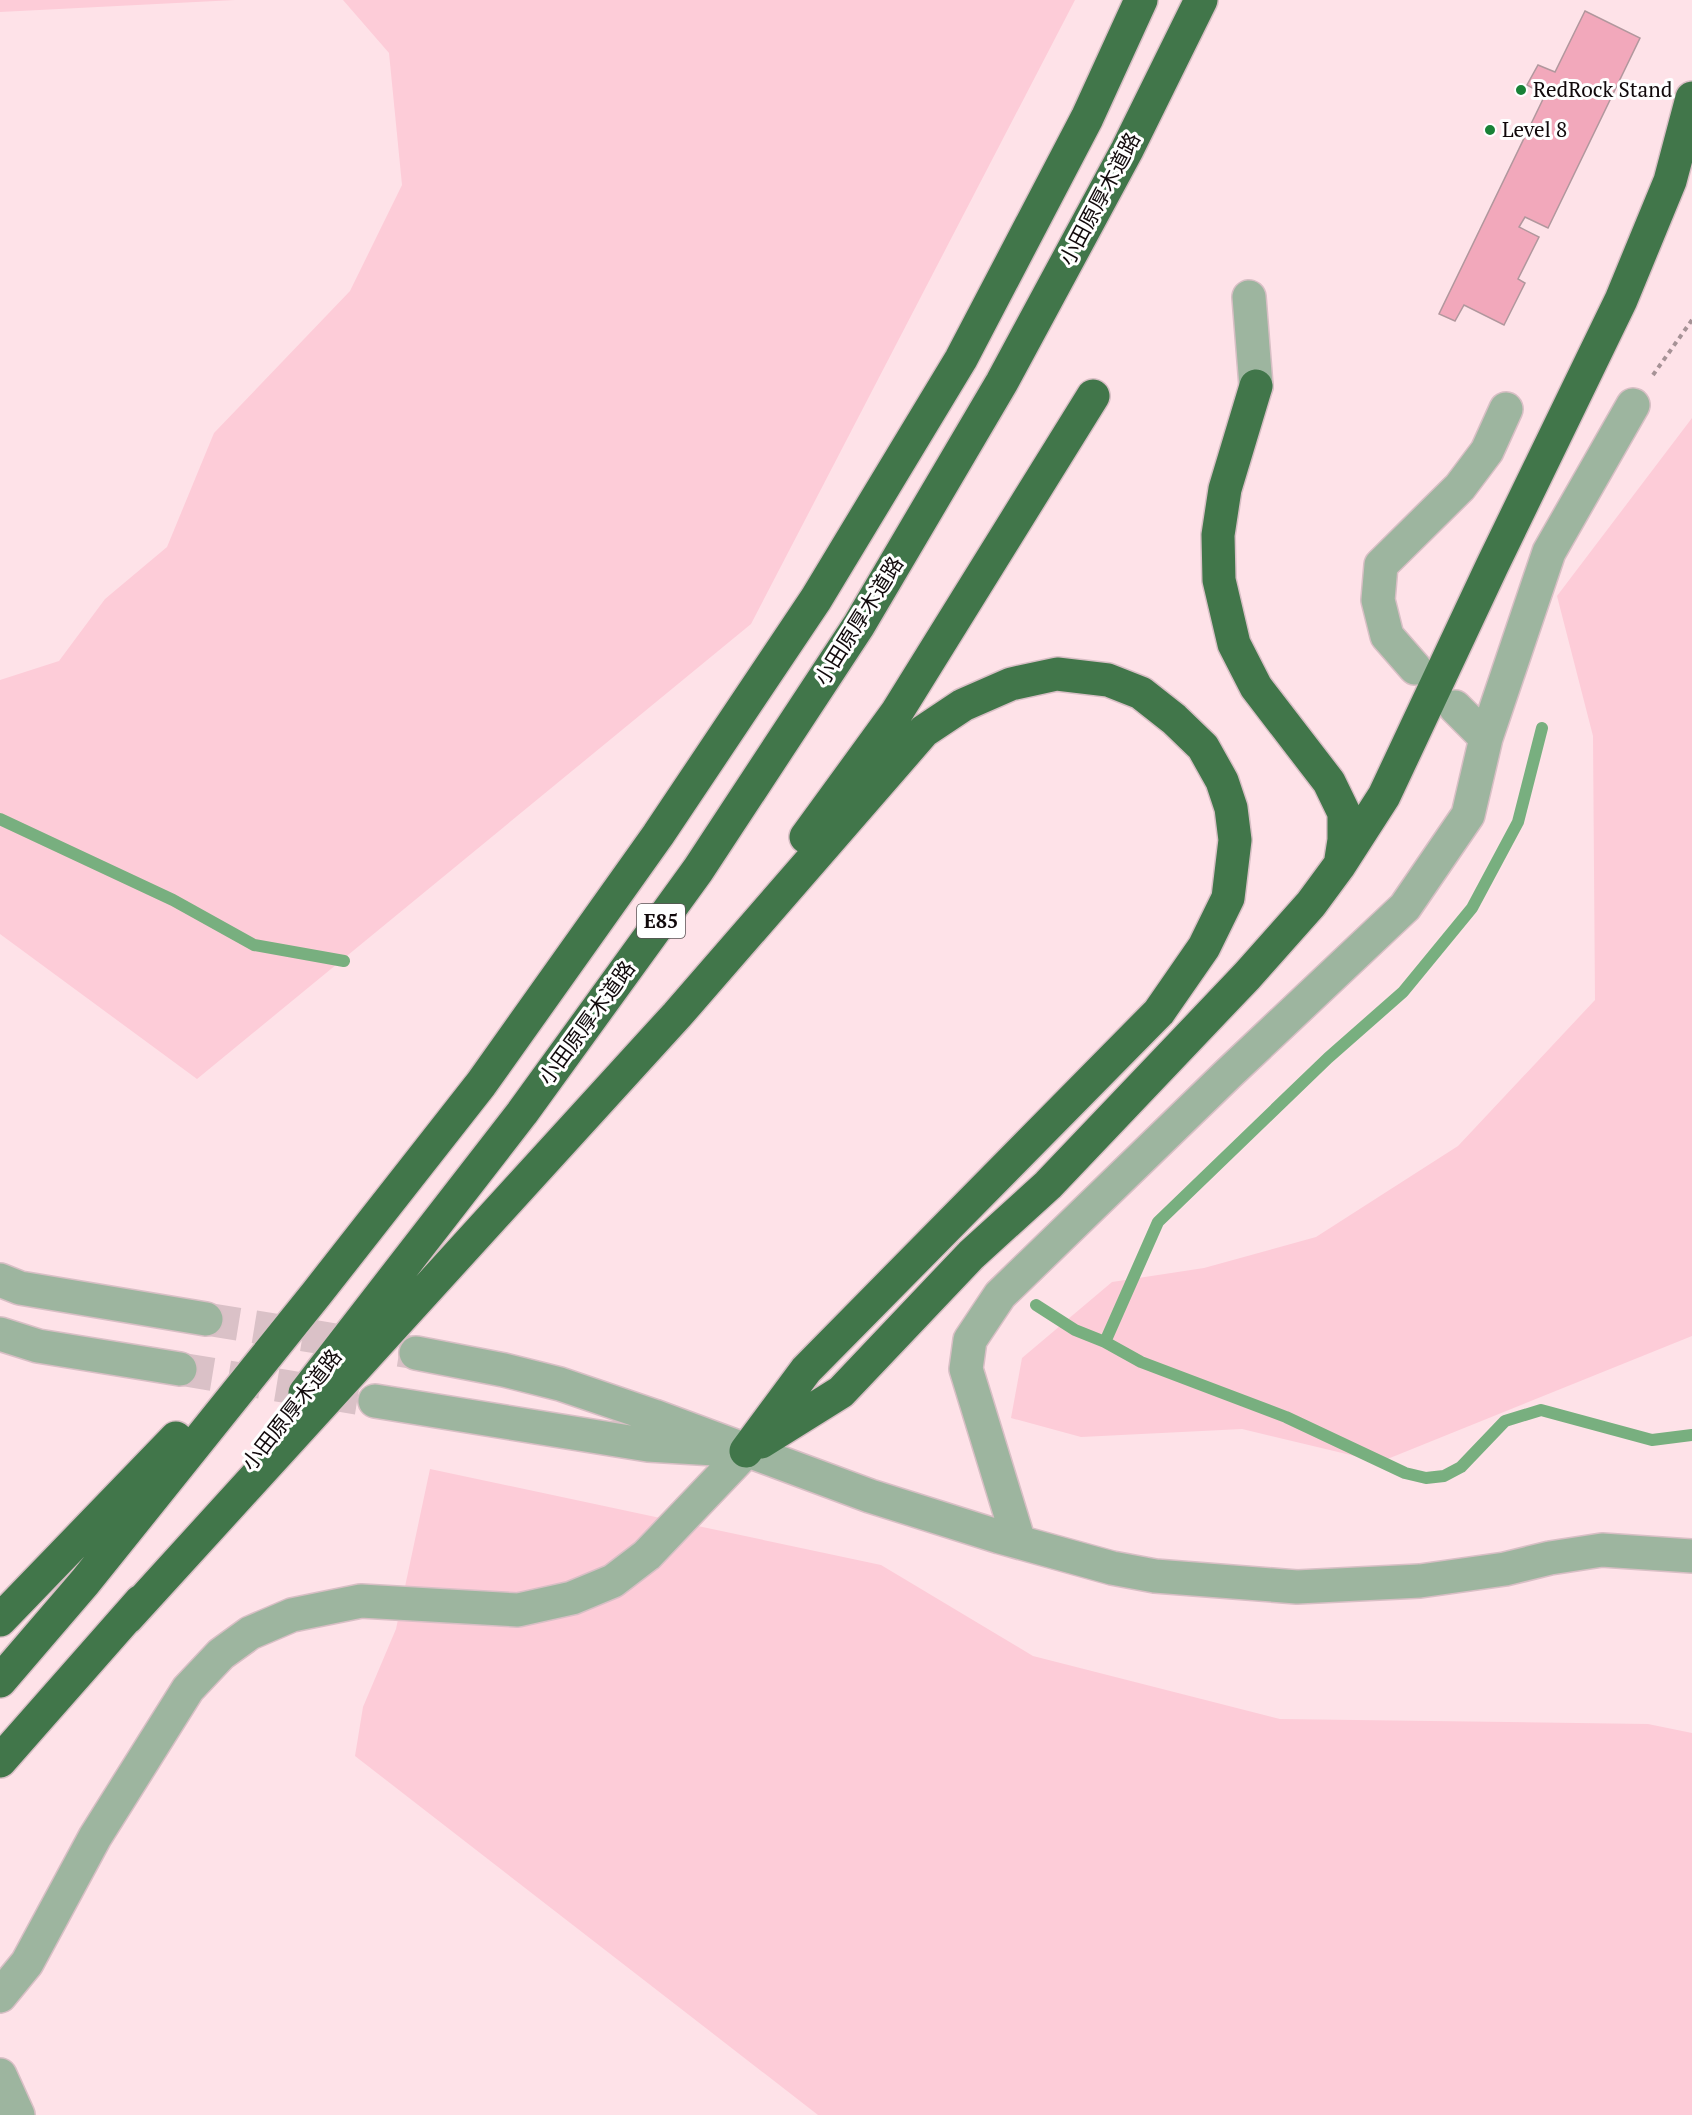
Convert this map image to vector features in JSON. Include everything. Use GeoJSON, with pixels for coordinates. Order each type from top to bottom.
{"type":"FeatureCollection","features":[{"type":"Feature","properties":{"kind":"highway","name":"E85"},"geometry":{"type":"LineString","coordinates":[[0,1681],[85,1582],[481,1084],[658,835],[816,599],[960,359],[1086,118],[1141,0]]}},
{"type":"Feature","properties":{"kind":"highway","name":"小田原厚木道路"},"geometry":{"type":"LineString","coordinates":[[0,1761],[127,1618],[360,1324],[522,1113],[698,870],[859,626],[1002,382],[1127,150],[1201,0]]}},
{"type":"Feature","properties":{"kind":"highway"},"geometry":{"type":"LineString","coordinates":[[746,1451],[841,1392],[971,1255],[1048,1185],[1247,976],[1311,904],[1339,866],[1384,796],[1621,300],[1670,181],[1692,98]]}},
{"type":"Feature","properties":{"kind":"highway"},"geometry":{"type":"LineString","coordinates":[[1256,386],[1224,489],[1218,535],[1219,580],[1234,644],[1256,687],[1329,782],[1344,813],[1344,840],[1339,866]]}},
{"type":"Feature","properties":{"kind":"highway"},"geometry":{"type":"LineString","coordinates":[[677,1015],[897,712],[1093,396]]}},
{"type":"Feature","properties":{"kind":"highway"},"geometry":{"type":"LineString","coordinates":[[127,1618],[677,1015],[924,731],[963,705],[1011,684],[1058,674],[1108,680],[1141,693],[1174,719],[1203,747],[1222,782],[1231,808],[1235,840],[1228,898],[1204,947],[1159,1012],[806,1370],[746,1451]]}},
{"type":"Feature","properties":{"kind":"highway"},"geometry":{"type":"LineString","coordinates":[[0,1620],[317,1293]]}},
{"type":"Feature","properties":{"kind":"street"},"geometry":{"type":"LineString","coordinates":[[1250,297],[1256,386]]}},
{"type":"Feature","properties":{"kind":"street"},"geometry":{"type":"LineString","coordinates":[[1019,1542],[966,1369],[970,1340],[1000,1295],[1228,1074],[1405,907],[1468,815],[1486,738],[1549,552],[1633,405]]}},
{"type":"Feature","properties":{"kind":"street"},"geometry":{"type":"LineString","coordinates":[[1415,668],[1387,636],[1378,600],[1381,565],[1460,487],[1487,451],[1506,409]]}},
{"type":"Feature","properties":{"kind":"street"},"geometry":{"type":"LineString","coordinates":[[1455,707],[1486,738]]}},
{"type":"Feature","properties":{"kind":"street"},"geometry":{"type":"LineString","coordinates":[[0,1280],[20,1288],[206,1319]]}},
{"type":"Feature","properties":{"kind":"street"},"geometry":{"type":"LineString","coordinates":[[0,1334],[38,1346],[180,1369]]}},
{"type":"Feature","properties":{"kind":"street"},"geometry":{"type":"LineString","coordinates":[[416,1353],[504,1370],[560,1384],[654,1416],[870,1496],[1019,1542],[1112,1568],[1155,1576],[1297,1587],[1420,1581],[1505,1569],[1550,1558],[1602,1550],[1692,1556]]}},
{"type":"Feature","properties":{"kind":"street"},"geometry":{"type":"LineString","coordinates":[[375,1401],[648,1445],[746,1451]]}},
{"type":"Feature","properties":{"kind":"street"},"geometry":{"type":"LineString","coordinates":[[0,1996],[27,1963],[95,1837],[188,1689],[221,1654],[250,1633],[292,1615],[361,1601],[518,1610],[572,1598],[613,1581],[647,1555],[746,1451]]}},
{"type":"Feature","properties":{"kind":"street"},"geometry":{"type":"LineString","coordinates":[[0,2075],[18,2115]]}},
{"type":"Feature","properties":{"kind":"path"},"geometry":{"type":"LineString","coordinates":[[1633,405],[1692,320]]}},
{"type":"Feature","properties":{"kind":"shaded area"},"geometry":{"type":"Polygon","coordinates":[[[0,0],[235,0],[0,12],[0,0]]]}},
{"type":"Feature","properties":{"kind":"shaded area"},"geometry":{"type":"Polygon","coordinates":[[[343,0],[1075,0],[751,624],[197,1079],[0,934],[0,680],[59,661],[105,599],[167,547],[214,433],[350,291],[402,185],[389,53],[343,0]]]}},
{"type":"Feature","properties":{"kind":"shaded area"},"geometry":{"type":"Polygon","coordinates":[[[1692,418],[1692,1336],[1380,1462],[1242,1429],[1081,1437],[1011,1418],[1022,1358],[1112,1282],[1204,1268],[1316,1237],[1458,1146],[1595,1000],[1593,736],[1557,596],[1692,418]]]}},
{"type":"Feature","properties":{"kind":"shaded area"},"geometry":{"type":"Polygon","coordinates":[[[430,1469],[881,1565],[1033,1656],[1280,1719],[1648,1724],[1692,1733],[1692,2115],[818,2115],[355,1756],[363,1707],[396,1629],[430,1469]]]}},
{"type":"Feature","properties":{"kind":"building"},"geometry":{"type":"Polygon","coordinates":[[[1585,11],[1640,38],[1548,228],[1525,217],[1519,227],[1539,237],[1518,279],[1525,283],[1504,325],[1464,305],[1455,321],[1439,314],[1545,95],[1527,85],[1538,65],[1555,72],[1585,11]]]}},
{"type":"Feature","properties":{"kind":"waterway"},"geometry":{"type":"LineString","coordinates":[[1105,1342],[1158,1222],[1328,1058],[1403,992],[1472,908],[1518,822],[1542,728]]}},
{"type":"Feature","properties":{"kind":"waterway"},"geometry":{"type":"LineString","coordinates":[[0,819],[173,900],[254,945],[344,961]]}},
{"type":"Feature","properties":{"kind":"waterway"},"geometry":{"type":"LineString","coordinates":[[1036,1305],[1075,1330],[1105,1342],[1141,1362],[1286,1417],[1405,1473],[1426,1478],[1444,1476],[1461,1467],[1505,1421],[1541,1410],[1652,1440],[1692,1435]]}},
{"type":"Feature","properties":{"kind":"tunnel"},"geometry":{"type":"LineString","coordinates":[[206,1319],[416,1353]]}},
{"type":"Feature","properties":{"kind":"tunnel"},"geometry":{"type":"LineString","coordinates":[[180,1369],[375,1401]]}},
{"type":"Feature","properties":{"kind":"place","name":"RedRock Stand"},"geometry":{"type":"Point","coordinates":[1521,90]}},
{"type":"Feature","properties":{"kind":"place","name":"Level 8"},"geometry":{"type":"Point","coordinates":[1490,130]}}]}
